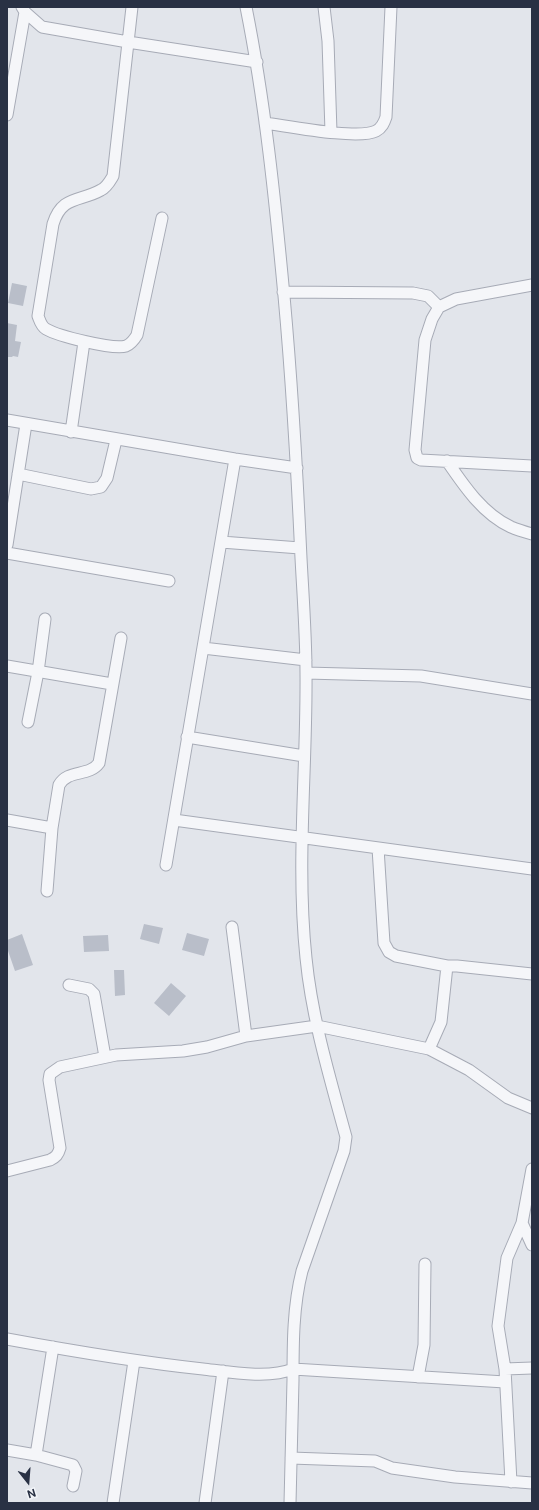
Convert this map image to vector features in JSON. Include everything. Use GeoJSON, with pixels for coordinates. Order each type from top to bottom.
{"type":"FeatureCollection","features":[{"type":"Feature","properties":{"kind":"street"},"geometry":{"type":"LineString","coordinates":[[132,7],[113,176],[108,185],[102,190],[71,200],[62,206],[56,215],[53,224],[38,316],[42,325],[46,329],[84,342],[121,347],[131,343],[137,335],[162,218]]}},
{"type":"Feature","properties":{"kind":"street"},"geometry":{"type":"LineString","coordinates":[[246,7],[257,62],[265,123],[294,414],[306,660],[302,837],[302,882],[306,954],[317,1026],[346,1137],[346,1145],[302,1271],[295,1305],[290,1503]]}},
{"type":"Feature","properties":{"kind":"street"},"geometry":{"type":"LineString","coordinates":[[324,7],[328,41],[331,132]]}},
{"type":"Feature","properties":{"kind":"street"},"geometry":{"type":"LineString","coordinates":[[265,123],[357,135],[374,132],[380,128],[386,117],[390,7]]}},
{"type":"Feature","properties":{"kind":"street"},"geometry":{"type":"LineString","coordinates":[[24,9],[42,27],[257,62]]}},
{"type":"Feature","properties":{"kind":"street"},"geometry":{"type":"LineString","coordinates":[[7,115],[24,9]]}},
{"type":"Feature","properties":{"kind":"street"},"geometry":{"type":"LineString","coordinates":[[532,285],[456,299],[439,307],[432,319],[425,340],[415,450],[417,458],[421,460],[532,466]]}},
{"type":"Feature","properties":{"kind":"street"},"geometry":{"type":"LineString","coordinates":[[283,292],[413,292],[428,296],[439,307]]}},
{"type":"Feature","properties":{"kind":"street"},"geometry":{"type":"LineString","coordinates":[[71,432],[84,342]]}},
{"type":"Feature","properties":{"kind":"street"},"geometry":{"type":"LineString","coordinates":[[7,420],[116,440],[297,468]]}},
{"type":"Feature","properties":{"kind":"street"},"geometry":{"type":"LineString","coordinates":[[7,545],[26,424]]}},
{"type":"Feature","properties":{"kind":"street"},"geometry":{"type":"LineString","coordinates":[[18,474],[90,489],[101,487],[107,478],[116,440]]}},
{"type":"Feature","properties":{"kind":"street"},"geometry":{"type":"LineString","coordinates":[[166,865],[235,459]]}},
{"type":"Feature","properties":{"kind":"street"},"geometry":{"type":"LineString","coordinates":[[447,461],[469,493],[489,512],[511,527],[532,534]]}},
{"type":"Feature","properties":{"kind":"street"},"geometry":{"type":"LineString","coordinates":[[221,542],[300,548]]}},
{"type":"Feature","properties":{"kind":"street"},"geometry":{"type":"LineString","coordinates":[[7,553],[169,581]]}},
{"type":"Feature","properties":{"kind":"street"},"geometry":{"type":"LineString","coordinates":[[28,722],[38,672],[45,619]]}},
{"type":"Feature","properties":{"kind":"street"},"geometry":{"type":"LineString","coordinates":[[47,891],[52,828],[60,785],[62,780],[70,775],[92,770],[99,762],[121,638]]}},
{"type":"Feature","properties":{"kind":"street"},"geometry":{"type":"LineString","coordinates":[[203,648],[306,660]]}},
{"type":"Feature","properties":{"kind":"street"},"geometry":{"type":"LineString","coordinates":[[7,666],[112,684]]}},
{"type":"Feature","properties":{"kind":"street"},"geometry":{"type":"LineString","coordinates":[[306,673],[421,676],[532,694]]}},
{"type":"Feature","properties":{"kind":"street"},"geometry":{"type":"LineString","coordinates":[[188,737],[304,756]]}},
{"type":"Feature","properties":{"kind":"street"},"geometry":{"type":"LineString","coordinates":[[7,820],[52,828]]}},
{"type":"Feature","properties":{"kind":"street"},"geometry":{"type":"LineString","coordinates":[[174,820],[532,869]]}},
{"type":"Feature","properties":{"kind":"street"},"geometry":{"type":"LineString","coordinates":[[378,848],[384,943],[389,952],[396,956],[448,966],[532,974]]}},
{"type":"Feature","properties":{"kind":"street"},"geometry":{"type":"LineString","coordinates":[[232,927],[246,1036]]}},
{"type":"Feature","properties":{"kind":"street"},"geometry":{"type":"LineString","coordinates":[[429,1049],[441,1022],[448,966]]}},
{"type":"Feature","properties":{"kind":"street"},"geometry":{"type":"LineString","coordinates":[[69,985],[89,989],[94,994],[105,1057]]}},
{"type":"Feature","properties":{"kind":"street"},"geometry":{"type":"LineString","coordinates":[[7,1171],[56,1158],[60,1148],[49,1086],[50,1074],[60,1067],[116,1055],[183,1051],[207,1047],[246,1036],[317,1026],[429,1049],[468,1070],[508,1098],[532,1108]]}},
{"type":"Feature","properties":{"kind":"street"},"geometry":{"type":"LineString","coordinates":[[511,1482],[505,1369],[499,1334],[499,1318],[507,1258],[522,1223],[532,1169]]}},
{"type":"Feature","properties":{"kind":"street"},"geometry":{"type":"LineString","coordinates":[[522,1223],[532,1245]]}},
{"type":"Feature","properties":{"kind":"street"},"geometry":{"type":"LineString","coordinates":[[418,1377],[424,1345],[425,1264]]}},
{"type":"Feature","properties":{"kind":"street"},"geometry":{"type":"LineString","coordinates":[[7,1339],[134,1361],[223,1372],[271,1374],[284,1373],[293,1369],[505,1382]]}},
{"type":"Feature","properties":{"kind":"street"},"geometry":{"type":"LineString","coordinates":[[36,1455],[54,1347]]}},
{"type":"Feature","properties":{"kind":"street"},"geometry":{"type":"LineString","coordinates":[[114,1503],[134,1361]]}},
{"type":"Feature","properties":{"kind":"street"},"geometry":{"type":"LineString","coordinates":[[505,1369],[532,1368]]}},
{"type":"Feature","properties":{"kind":"street"},"geometry":{"type":"LineString","coordinates":[[205,1503],[223,1372]]}},
{"type":"Feature","properties":{"kind":"street"},"geometry":{"type":"LineString","coordinates":[[7,1450],[73,1464],[76,1471],[73,1486]]}},
{"type":"Feature","properties":{"kind":"street"},"geometry":{"type":"LineString","coordinates":[[291,1458],[375,1461],[392,1468],[455,1477],[532,1483]]}},
{"type":"Feature","properties":{"kind":"building"},"geometry":{"type":"Polygon","coordinates":[[[12,283],[27,286],[23,306],[8,303],[12,283]]]}},
{"type":"Feature","properties":{"kind":"building"},"geometry":{"type":"Polygon","coordinates":[[[7,323],[17,325],[15,341],[21,342],[18,357],[7,357],[7,323]]]}},
{"type":"Feature","properties":{"kind":"building"},"geometry":{"type":"Polygon","coordinates":[[[144,924],[163,928],[159,944],[140,939],[144,924]]]}},
{"type":"Feature","properties":{"kind":"building"},"geometry":{"type":"Polygon","coordinates":[[[187,933],[209,939],[204,956],[182,950],[187,933]]]}},
{"type":"Feature","properties":{"kind":"building"},"geometry":{"type":"Polygon","coordinates":[[[22,934],[33,965],[15,971],[7,948],[7,940],[22,934]]]}},
{"type":"Feature","properties":{"kind":"building"},"geometry":{"type":"Polygon","coordinates":[[[108,935],[109,951],[84,952],[83,936],[108,935]]]}},
{"type":"Feature","properties":{"kind":"building"},"geometry":{"type":"Polygon","coordinates":[[[114,970],[124,970],[125,995],[115,996],[114,970]]]}},
{"type":"Feature","properties":{"kind":"building"},"geometry":{"type":"Polygon","coordinates":[[[171,983],[186,996],[169,1016],[154,1003],[171,983]]]}}]}
